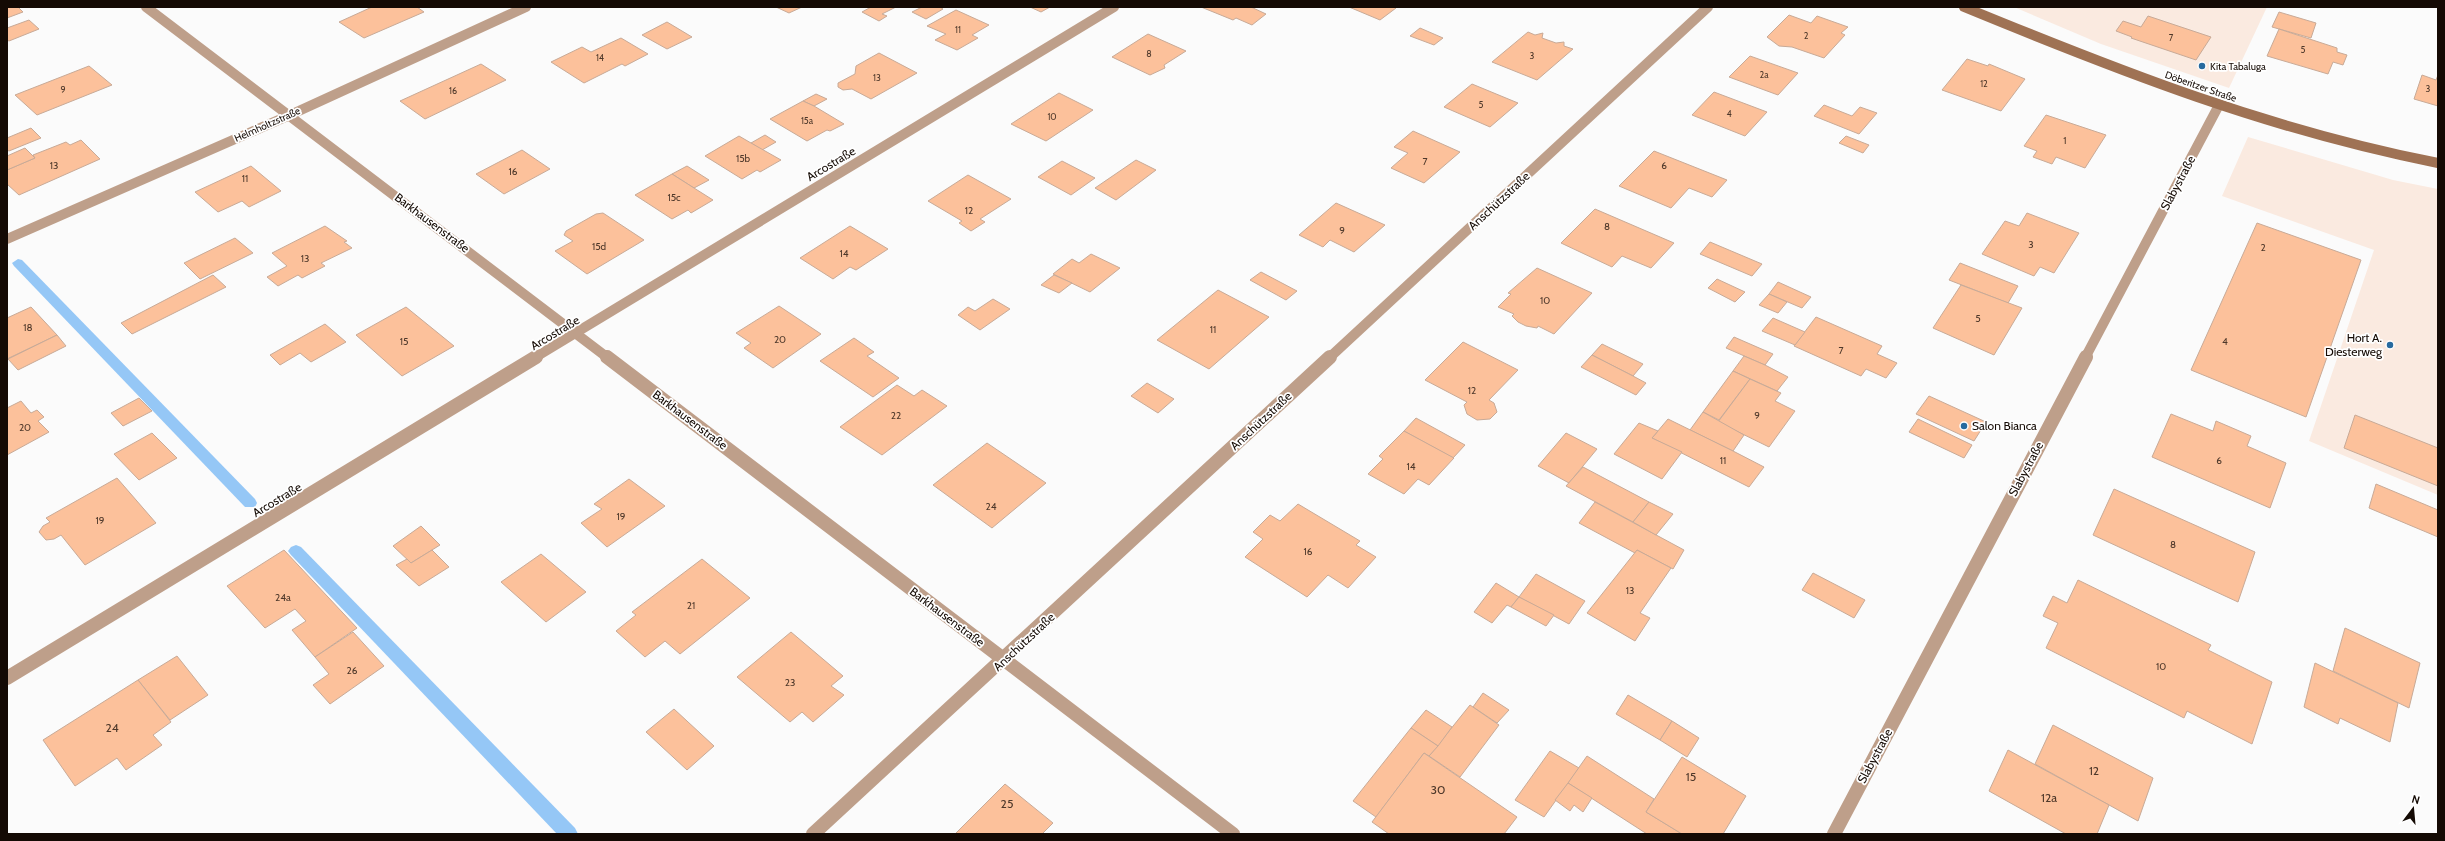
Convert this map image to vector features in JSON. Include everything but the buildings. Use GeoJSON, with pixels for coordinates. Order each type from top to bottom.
{"type":"FeatureCollection","features":[{"type":"Feature","properties":{"kind":"street","name":"Barkhausenstraße"},"geometry":{"type":"LineString","coordinates":[[146,7],[578,334],[1233,834]]}},
{"type":"Feature","properties":{"kind":"street","name":"Helmholtzstraße"},"geometry":{"type":"LineString","coordinates":[[7,238],[290,115],[526,7]]}},
{"type":"Feature","properties":{"kind":"street","name":"Arcostraße"},"geometry":{"type":"LineString","coordinates":[[7,678],[578,334],[1114,7]]}},
{"type":"Feature","properties":{"kind":"street","name":"Anschützstraße"},"geometry":{"type":"LineString","coordinates":[[813,834],[1004,660],[1708,7]]}},
{"type":"Feature","properties":{"kind":"street","name":"Döberitzer Straße"},"geometry":{"type":"LineString","coordinates":[[1964,7],[2098,62],[2219,105],[2399,157],[2438,164]]}},
{"type":"Feature","properties":{"kind":"street","name":"Slabystraße"},"geometry":{"type":"LineString","coordinates":[[1834,834],[2219,105]]}},
{"type":"Feature","properties":{"kind":"shaded area","name":"Kita Tabaluga"},"geometry":{"type":"Polygon","coordinates":[[[2014,7],[2267,7],[2229,88],[2101,44],[2014,7]]]}},
{"type":"Feature","properties":{"kind":"shaded area","name":"Hort A. Diesterweg"},"geometry":{"type":"Polygon","coordinates":[[[2248,137],[2393,180],[2438,189],[2438,495],[2309,441],[2374,250],[2222,196],[2248,137]]]}},
{"type":"Feature","properties":{"kind":"waterway"},"geometry":{"type":"LineString","coordinates":[[18,263],[250,503]]}},
{"type":"Feature","properties":{"kind":"waterway"},"geometry":{"type":"LineString","coordinates":[[296,551],[569,834]]}},
{"type":"Feature","properties":{"kind":"place","name":"Kita Tabaluga"},"geometry":{"type":"Point","coordinates":[2202,66]}},
{"type":"Feature","properties":{"kind":"place","name":"Hort A. Diesterweg"},"geometry":{"type":"Point","coordinates":[2390,345]}},
{"type":"Feature","properties":{"kind":"place","name":"Salon Bianca"},"geometry":{"type":"Point","coordinates":[1964,426]}}]}
